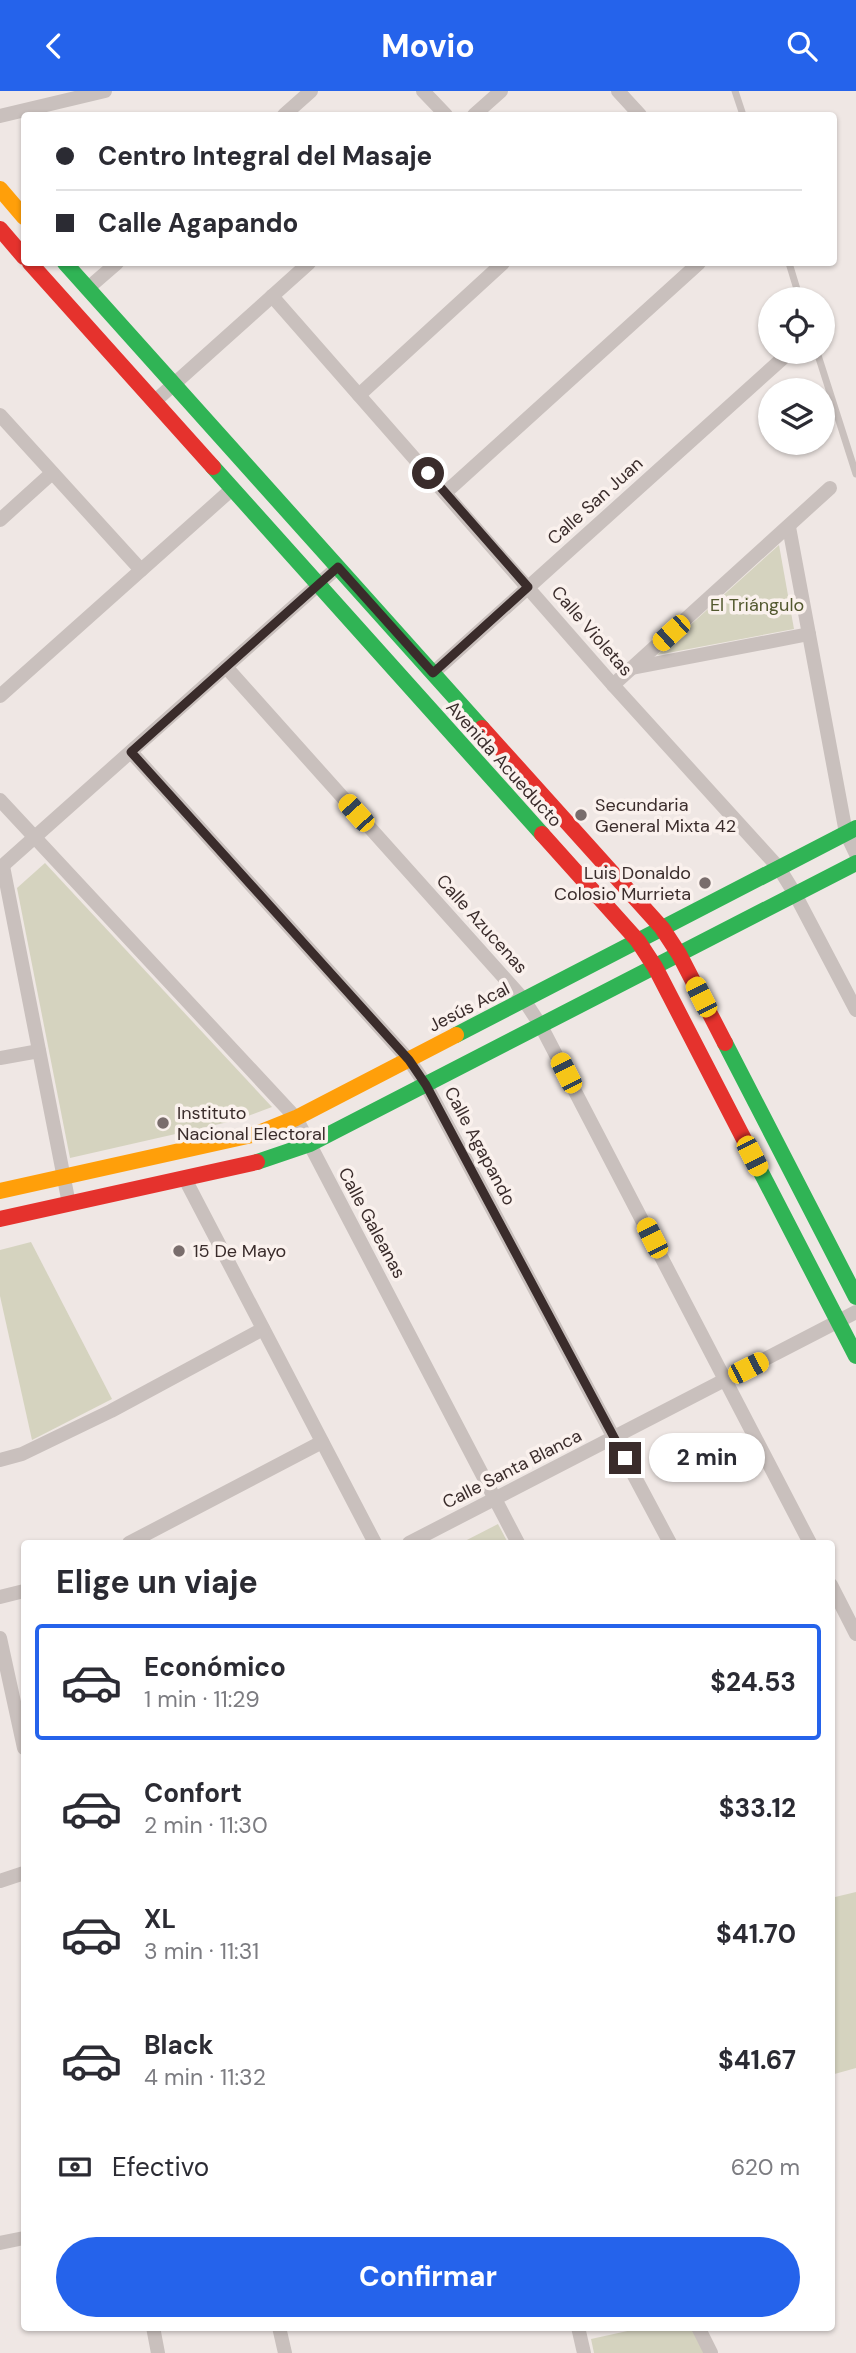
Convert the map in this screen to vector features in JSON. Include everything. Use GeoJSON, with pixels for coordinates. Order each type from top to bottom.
{"type":"FeatureCollection","features":[{"type":"Feature","properties":{"kind":"street"},"geometry":{"type":"LineString","coordinates":[[0,116],[104,91]]}},
{"type":"Feature","properties":{"kind":"street"},"geometry":{"type":"LineString","coordinates":[[287,112],[311,91]]}},
{"type":"Feature","properties":{"kind":"street"},"geometry":{"type":"LineString","coordinates":[[423,91],[443,112]]}},
{"type":"Feature","properties":{"kind":"street"},"geometry":{"type":"LineString","coordinates":[[478,112],[502,91]]}},
{"type":"Feature","properties":{"kind":"street"},"geometry":{"type":"LineString","coordinates":[[618,91],[637,112]]}},
{"type":"Feature","properties":{"kind":"street"},"geometry":{"type":"LineString","coordinates":[[0,189],[21,214]]}},
{"type":"Feature","properties":{"kind":"street"},"geometry":{"type":"LineString","coordinates":[[0,229],[21,254]]}},
{"type":"Feature","properties":{"kind":"street","name":"Avenida Acueducto"},"geometry":{"type":"LineString","coordinates":[[33,266],[638,941],[655,967],[856,1356]]}},
{"type":"Feature","properties":{"kind":"street","name":"Avenida Acueducto"},"geometry":{"type":"LineString","coordinates":[[68,266],[663,928],[679,954],[856,1297]]}},
{"type":"Feature","properties":{"kind":"street"},"geometry":{"type":"LineString","coordinates":[[88,289],[114,266]]}},
{"type":"Feature","properties":{"kind":"street"},"geometry":{"type":"LineString","coordinates":[[154,401],[306,266]]}},
{"type":"Feature","properties":{"kind":"street"},"geometry":{"type":"LineString","coordinates":[[359,395],[500,266]]}},
{"type":"Feature","properties":{"kind":"street"},"geometry":{"type":"LineString","coordinates":[[445,493],[696,266]]}},
{"type":"Feature","properties":{"kind":"street","name":"Calle Violetas"},"geometry":{"type":"LineString","coordinates":[[272,296],[613,685],[779,868],[856,1010]]}},
{"type":"Feature","properties":{"kind":"street","name":"Calle San Juan"},"geometry":{"type":"LineString","coordinates":[[433,673],[776,364]]}},
{"type":"Feature","properties":{"kind":"street"},"geometry":{"type":"LineString","coordinates":[[0,415],[141,570]]}},
{"type":"Feature","properties":{"kind":"street"},"geometry":{"type":"LineString","coordinates":[[0,520],[52,473]]}},
{"type":"Feature","properties":{"kind":"street"},"geometry":{"type":"LineString","coordinates":[[613,685],[830,488]]}},
{"type":"Feature","properties":{"kind":"street"},"geometry":{"type":"LineString","coordinates":[[0,696],[232,489]]}},
{"type":"Feature","properties":{"kind":"street"},"geometry":{"type":"LineString","coordinates":[[789,527],[856,854]]}},
{"type":"Feature","properties":{"kind":"street"},"geometry":{"type":"LineString","coordinates":[[69,1204],[1,867],[338,567]]}},
{"type":"Feature","properties":{"kind":"street"},"geometry":{"type":"LineString","coordinates":[[632,668],[809,634]]}},
{"type":"Feature","properties":{"kind":"street","name":"Calle Azucenas"},"geometry":{"type":"LineString","coordinates":[[226,667],[524,1000],[541,1026],[808,1540]]}},
{"type":"Feature","properties":{"kind":"street","name":"Calle Agapando"},"geometry":{"type":"LineString","coordinates":[[131,752],[409,1060],[426,1085],[668,1540]]}},
{"type":"Feature","properties":{"kind":"street","name":"Calle Galeanas"},"geometry":{"type":"LineString","coordinates":[[0,800],[296,1118],[517,1540]]}},
{"type":"Feature","properties":{"kind":"street","name":"Jesús Acal"},"geometry":{"type":"LineString","coordinates":[[0,1191],[256,1134],[296,1118],[851,831]]}},
{"type":"Feature","properties":{"kind":"street"},"geometry":{"type":"LineString","coordinates":[[0,1219],[270,1160],[310,1145],[856,863]]}},
{"type":"Feature","properties":{"kind":"street"},"geometry":{"type":"LineString","coordinates":[[0,1058],[39,1051]]}},
{"type":"Feature","properties":{"kind":"street"},"geometry":{"type":"LineString","coordinates":[[185,1179],[373,1540]]}},
{"type":"Feature","properties":{"kind":"street","name":"Calle Santa Blanca"},"geometry":{"type":"LineString","coordinates":[[415,1540],[856,1312]]}},
{"type":"Feature","properties":{"kind":"street"},"geometry":{"type":"LineString","coordinates":[[0,1460],[22,1454],[111,1411],[263,1328]]}},
{"type":"Feature","properties":{"kind":"street"},"geometry":{"type":"LineString","coordinates":[[135,1540],[322,1442]]}},
{"type":"Feature","properties":{"kind":"street"},"geometry":{"type":"LineString","coordinates":[[0,1597],[21,1592]]}},
{"type":"Feature","properties":{"kind":"street"},"geometry":{"type":"LineString","coordinates":[[835,1593],[856,1634]]}},
{"type":"Feature","properties":{"kind":"street"},"geometry":{"type":"LineString","coordinates":[[0,1638],[21,1724]]}},
{"type":"Feature","properties":{"kind":"street"},"geometry":{"type":"LineString","coordinates":[[0,1881],[21,1874]]}},
{"type":"Feature","properties":{"kind":"street"},"geometry":{"type":"LineString","coordinates":[[0,2243],[21,2239]]}},
{"type":"Feature","properties":{"kind":"street"},"geometry":{"type":"LineString","coordinates":[[154,2331],[158,2353]]}},
{"type":"Feature","properties":{"kind":"street"},"geometry":{"type":"LineString","coordinates":[[280,2331],[285,2353]]}},
{"type":"Feature","properties":{"kind":"street"},"geometry":{"type":"LineString","coordinates":[[579,2331],[584,2353]]}},
{"type":"Feature","properties":{"kind":"street"},"geometry":{"type":"LineString","coordinates":[[700,2331],[711,2353]]}},
{"type":"Feature","properties":{"kind":"lane"},"geometry":{"type":"LineString","coordinates":[[735,91],[742,112]]}},
{"type":"Feature","properties":{"kind":"lane"},"geometry":{"type":"LineString","coordinates":[[790,266],[796,287]]}},
{"type":"Feature","properties":{"kind":"lane"},"geometry":{"type":"LineString","coordinates":[[821,364],[856,474]]}},
{"type":"Feature","properties":{"kind":"green space","name":"El Triángulo"},"geometry":{"type":"Polygon","coordinates":[[[779,545],[794,629],[657,655],[779,545]]]}},
{"type":"Feature","properties":{"kind":"green space"},"geometry":{"type":"Polygon","coordinates":[[[45,863],[272,1107],[237,1120],[70,1158],[17,888],[45,863]]]}},
{"type":"Feature","properties":{"kind":"green space"},"geometry":{"type":"Polygon","coordinates":[[[31,1242],[112,1399],[32,1440],[0,1296],[0,1250],[31,1242]]]}},
{"type":"Feature","properties":{"kind":"green space"},"geometry":{"type":"Polygon","coordinates":[[[498,1524],[506,1540],[467,1540],[498,1524]]]}},
{"type":"Feature","properties":{"kind":"green space"},"geometry":{"type":"Polygon","coordinates":[[[856,1892],[856,2068],[835,2074],[835,1897],[856,1892]]]}},
{"type":"Feature","properties":{"kind":"green space"},"geometry":{"type":"Polygon","coordinates":[[[627,2331],[695,2331],[704,2353],[594,2353],[591,2339],[627,2331]]]}},
{"type":"Feature","properties":{"kind":"traffic: fast"},"geometry":{"type":"LineString","coordinates":[[68,266],[482,728]]}},
{"type":"Feature","properties":{"kind":"traffic: fast"},"geometry":{"type":"LineString","coordinates":[[213,467],[542,834]]}},
{"type":"Feature","properties":{"kind":"traffic: fast"},"geometry":{"type":"LineString","coordinates":[[456,1035],[856,828]]}},
{"type":"Feature","properties":{"kind":"traffic: fast"},"geometry":{"type":"LineString","coordinates":[[257,1162],[310,1144],[856,863]]}},
{"type":"Feature","properties":{"kind":"traffic: fast"},"geometry":{"type":"LineString","coordinates":[[725,1043],[856,1297]]}},
{"type":"Feature","properties":{"kind":"traffic: fast"},"geometry":{"type":"LineString","coordinates":[[749,1149],[856,1356]]}},
{"type":"Feature","properties":{"kind":"traffic: slow"},"geometry":{"type":"LineString","coordinates":[[0,189],[21,214]]}},
{"type":"Feature","properties":{"kind":"traffic: slow"},"geometry":{"type":"LineString","coordinates":[[0,1191],[256,1134],[296,1118],[456,1035]]}},
{"type":"Feature","properties":{"kind":"traffic: jam"},"geometry":{"type":"LineString","coordinates":[[0,229],[21,254]]}},
{"type":"Feature","properties":{"kind":"traffic: jam"},"geometry":{"type":"LineString","coordinates":[[33,266],[213,467]]}},
{"type":"Feature","properties":{"kind":"traffic: jam"},"geometry":{"type":"LineString","coordinates":[[482,728],[662,928],[679,954],[725,1043]]}},
{"type":"Feature","properties":{"kind":"traffic: jam"},"geometry":{"type":"LineString","coordinates":[[542,834],[638,941],[655,967],[749,1149]]}},
{"type":"Feature","properties":{"kind":"traffic: jam"},"geometry":{"type":"LineString","coordinates":[[0,1219],[257,1162]]}},
{"type":"Feature","properties":{"kind":"place","name":"Secundaria General Mixta 42"},"geometry":{"type":"Point","coordinates":[581,815]}},
{"type":"Feature","properties":{"kind":"place","name":"Luis Donaldo Colosio Murrieta"},"geometry":{"type":"Point","coordinates":[705,883]}},
{"type":"Feature","properties":{"kind":"place","name":"Instituto Nacional Electoral"},"geometry":{"type":"Point","coordinates":[163,1123]}},
{"type":"Feature","properties":{"kind":"place","name":"15 De Mayo"},"geometry":{"type":"Point","coordinates":[179,1251]}},
{"type":"Feature","properties":{"kind":"route"},"geometry":{"type":"LineString","coordinates":[[428,473],[528,587],[433,673],[338,567],[131,752],[409,1060],[426,1085],[625,1458]]}}]}
